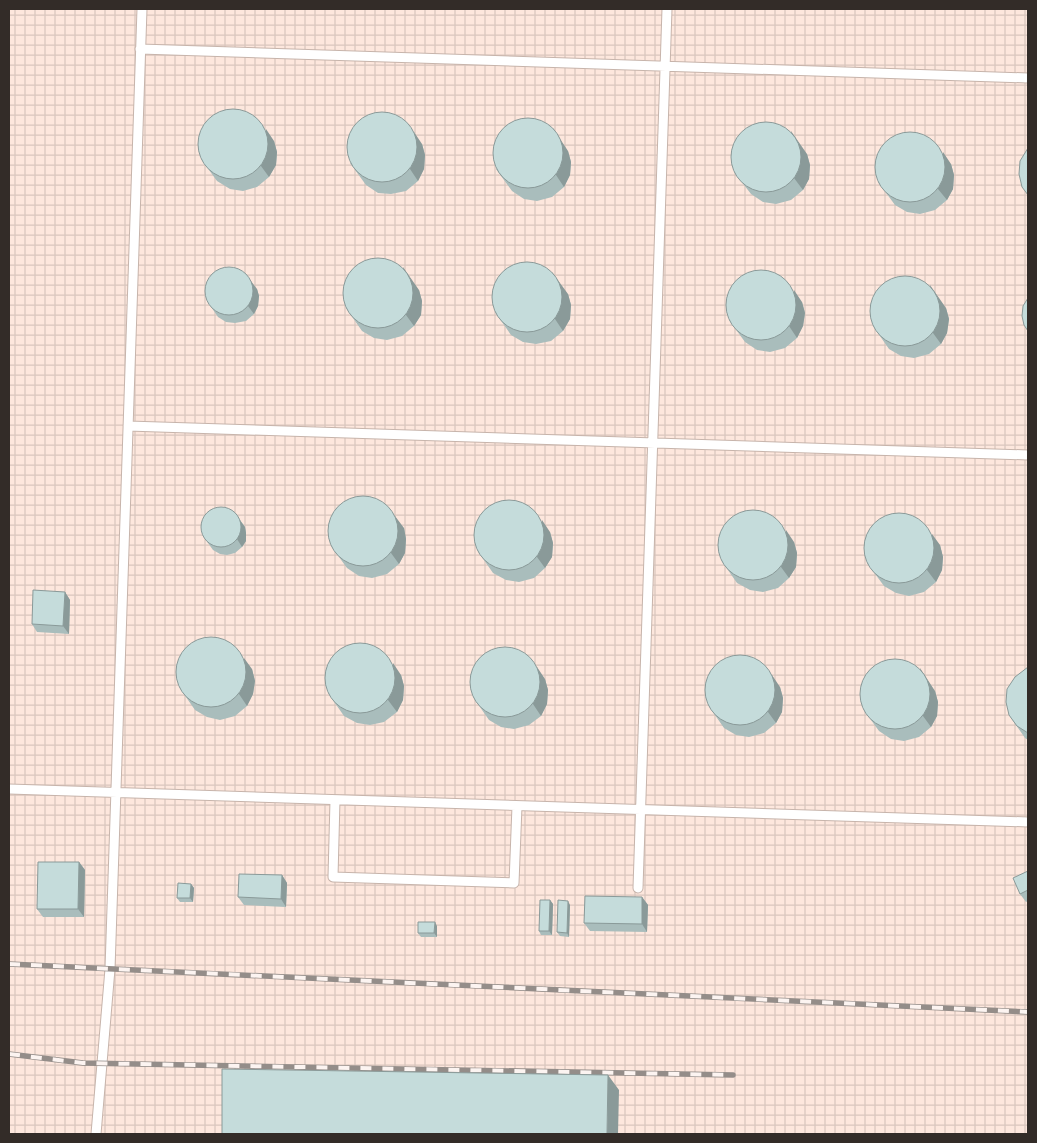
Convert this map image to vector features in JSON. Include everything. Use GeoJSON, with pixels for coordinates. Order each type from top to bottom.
{"type":"FeatureCollection","features":[{"type":"Feature","properties":{"kind":"lane"},"geometry":{"type":"LineString","coordinates":[[96,1134],[110,969],[142,9]]}},
{"type":"Feature","properties":{"kind":"lane"},"geometry":{"type":"LineString","coordinates":[[638,888],[667,9]]}},
{"type":"Feature","properties":{"kind":"lane"},"geometry":{"type":"LineString","coordinates":[[140,49],[1028,78]]}},
{"type":"Feature","properties":{"kind":"lane"},"geometry":{"type":"LineString","coordinates":[[128,426],[1028,455]]}},
{"type":"Feature","properties":{"kind":"lane"},"geometry":{"type":"LineString","coordinates":[[9,789],[1028,822]]}},
{"type":"Feature","properties":{"kind":"lane"},"geometry":{"type":"LineString","coordinates":[[335,800],[333,877],[514,883],[517,806]]}},
{"type":"Feature","properties":{"kind":"shaded area"},"geometry":{"type":"Polygon","coordinates":[[[9,9],[1028,9],[1028,1134],[9,1134],[9,9]]]}},
{"type":"Feature","properties":{"kind":"building"},"geometry":{"type":"Polygon","coordinates":[[[233,109],[246,112],[258,119],[265,131],[268,144],[265,157],[258,169],[246,176],[233,179],[220,176],[208,169],[201,157],[198,144],[201,131],[208,119],[220,112],[233,109]]]}},
{"type":"Feature","properties":{"kind":"building"},"geometry":{"type":"Polygon","coordinates":[[[382,112],[395,115],[407,122],[414,134],[417,147],[414,160],[407,172],[395,179],[382,182],[369,179],[357,172],[350,160],[347,147],[350,134],[357,122],[369,115],[382,112]]]}},
{"type":"Feature","properties":{"kind":"building"},"geometry":{"type":"Polygon","coordinates":[[[528,118],[541,121],[553,128],[560,140],[563,153],[560,166],[553,178],[541,185],[528,188],[515,185],[503,178],[496,166],[493,153],[496,140],[503,128],[515,121],[528,118]]]}},
{"type":"Feature","properties":{"kind":"building"},"geometry":{"type":"Polygon","coordinates":[[[766,122],[779,125],[791,132],[798,144],[801,157],[798,170],[791,182],[779,189],[766,192],[753,189],[741,182],[734,170],[731,157],[734,144],[741,132],[753,125],[766,122]]]}},
{"type":"Feature","properties":{"kind":"building"},"geometry":{"type":"Polygon","coordinates":[[[910,132],[923,135],[935,142],[942,154],[945,167],[942,180],[935,192],[923,199],[910,202],[897,199],[885,192],[878,180],[875,167],[878,154],[885,142],[897,135],[910,132]]]}},
{"type":"Feature","properties":{"kind":"building"},"geometry":{"type":"Polygon","coordinates":[[[1028,148],[1028,195],[1022,187],[1019,174],[1020,161],[1028,148]]]}},
{"type":"Feature","properties":{"kind":"building"},"geometry":{"type":"Polygon","coordinates":[[[378,258],[391,261],[403,268],[410,280],[413,293],[410,306],[403,318],[391,325],[378,328],[365,325],[353,318],[346,306],[343,293],[346,280],[353,268],[365,261],[378,258]]]}},
{"type":"Feature","properties":{"kind":"building"},"geometry":{"type":"Polygon","coordinates":[[[527,262],[540,265],[552,272],[559,284],[562,297],[559,310],[552,322],[540,329],[527,332],[514,329],[502,322],[495,310],[492,297],[495,284],[502,272],[514,265],[527,262]]]}},
{"type":"Feature","properties":{"kind":"building"},"geometry":{"type":"Polygon","coordinates":[[[224,267],[234,267],[246,274],[253,286],[253,296],[246,308],[234,315],[224,315],[216,311],[209,304],[205,296],[205,286],[209,278],[216,271],[224,267]]]}},
{"type":"Feature","properties":{"kind":"building"},"geometry":{"type":"Polygon","coordinates":[[[761,270],[774,273],[786,280],[793,292],[796,305],[793,318],[786,330],[774,337],[761,340],[748,337],[736,330],[729,318],[726,305],[729,292],[736,280],[748,273],[761,270]]]}},
{"type":"Feature","properties":{"kind":"building"},"geometry":{"type":"Polygon","coordinates":[[[905,276],[918,279],[930,286],[937,298],[940,311],[937,324],[930,336],[918,343],[905,346],[892,343],[880,336],[873,324],[870,311],[873,298],[880,286],[892,279],[905,276]]]}},
{"type":"Feature","properties":{"kind":"building"},"geometry":{"type":"Polygon","coordinates":[[[1028,298],[1028,331],[1022,316],[1023,306],[1028,298]]]}},
{"type":"Feature","properties":{"kind":"building"},"geometry":{"type":"Polygon","coordinates":[[[363,496],[376,499],[388,506],[395,518],[398,531],[395,544],[388,556],[376,563],[363,566],[350,563],[338,556],[331,544],[328,531],[331,518],[338,506],[350,499],[363,496]]]}},
{"type":"Feature","properties":{"kind":"building"},"geometry":{"type":"Polygon","coordinates":[[[509,500],[522,503],[534,510],[541,522],[544,535],[541,548],[534,560],[522,567],[509,570],[496,567],[484,560],[477,548],[474,535],[477,522],[484,510],[496,503],[509,500]]]}},
{"type":"Feature","properties":{"kind":"building"},"geometry":{"type":"Polygon","coordinates":[[[221,507],[235,513],[241,527],[235,541],[221,547],[207,541],[201,527],[207,513],[221,507]]]}},
{"type":"Feature","properties":{"kind":"building"},"geometry":{"type":"Polygon","coordinates":[[[753,510],[766,513],[778,520],[785,532],[788,545],[785,558],[778,570],[766,577],[753,580],[740,577],[728,570],[721,558],[718,545],[721,532],[728,520],[740,513],[753,510]]]}},
{"type":"Feature","properties":{"kind":"building"},"geometry":{"type":"Polygon","coordinates":[[[899,513],[912,516],[924,523],[931,535],[934,548],[931,561],[924,573],[912,580],[899,583],[886,580],[874,573],[867,561],[864,548],[867,535],[874,523],[886,516],[899,513]]]}},
{"type":"Feature","properties":{"kind":"building"},"geometry":{"type":"Polygon","coordinates":[[[33,590],[65,592],[63,626],[32,624],[33,590]]]}},
{"type":"Feature","properties":{"kind":"building"},"geometry":{"type":"Polygon","coordinates":[[[211,637],[224,640],[236,647],[243,659],[246,672],[243,685],[236,697],[224,704],[211,707],[198,704],[186,697],[179,685],[176,672],[179,659],[186,647],[198,640],[211,637]]]}},
{"type":"Feature","properties":{"kind":"building"},"geometry":{"type":"Polygon","coordinates":[[[360,643],[373,646],[385,653],[392,665],[395,678],[392,691],[385,703],[373,710],[360,713],[347,710],[335,703],[328,691],[325,678],[328,665],[335,653],[347,646],[360,643]]]}},
{"type":"Feature","properties":{"kind":"building"},"geometry":{"type":"Polygon","coordinates":[[[505,647],[518,650],[530,657],[537,669],[540,682],[537,695],[530,707],[518,714],[505,717],[492,714],[480,707],[473,695],[470,682],[473,669],[480,657],[492,650],[505,647]]]}},
{"type":"Feature","properties":{"kind":"building"},"geometry":{"type":"Polygon","coordinates":[[[740,655],[753,658],[765,665],[772,677],[775,690],[772,703],[765,715],[753,722],[740,725],[727,722],[715,715],[708,703],[705,690],[708,677],[715,665],[727,658],[740,655]]]}},
{"type":"Feature","properties":{"kind":"building"},"geometry":{"type":"Polygon","coordinates":[[[895,659],[908,662],[920,669],[927,681],[930,694],[927,707],[920,719],[908,726],[895,729],[882,726],[870,719],[863,707],[860,694],[863,681],[870,669],[882,662],[895,659]]]}},
{"type":"Feature","properties":{"kind":"building"},"geometry":{"type":"Polygon","coordinates":[[[1028,667],[1028,733],[1017,726],[1009,715],[1006,702],[1007,689],[1015,677],[1028,667]]]}},
{"type":"Feature","properties":{"kind":"building"},"geometry":{"type":"Polygon","coordinates":[[[38,862],[79,862],[78,909],[37,909],[38,862]]]}},
{"type":"Feature","properties":{"kind":"building"},"geometry":{"type":"Polygon","coordinates":[[[1028,871],[1028,890],[1020,894],[1013,878],[1028,871]]]}},
{"type":"Feature","properties":{"kind":"building"},"geometry":{"type":"Polygon","coordinates":[[[239,874],[282,875],[281,899],[238,897],[239,874]]]}},
{"type":"Feature","properties":{"kind":"building"},"geometry":{"type":"Polygon","coordinates":[[[178,883],[191,884],[190,898],[177,898],[178,883]]]}},
{"type":"Feature","properties":{"kind":"building"},"geometry":{"type":"Polygon","coordinates":[[[585,896],[642,897],[642,924],[584,923],[585,896]]]}},
{"type":"Feature","properties":{"kind":"building"},"geometry":{"type":"Polygon","coordinates":[[[540,900],[550,900],[549,931],[539,931],[540,900]]]}},
{"type":"Feature","properties":{"kind":"building"},"geometry":{"type":"Polygon","coordinates":[[[558,900],[568,901],[567,933],[557,932],[558,900]]]}},
{"type":"Feature","properties":{"kind":"building"},"geometry":{"type":"Polygon","coordinates":[[[418,922],[435,922],[434,933],[418,933],[418,922]]]}},
{"type":"Feature","properties":{"kind":"building"},"geometry":{"type":"Polygon","coordinates":[[[222,1069],[608,1075],[607,1134],[222,1134],[222,1069]]]}},
{"type":"Feature","properties":{"kind":"railway"},"geometry":{"type":"LineString","coordinates":[[9,964],[1028,1012]]}},
{"type":"Feature","properties":{"kind":"railway"},"geometry":{"type":"LineString","coordinates":[[9,1054],[83,1063],[733,1075]]}}]}
